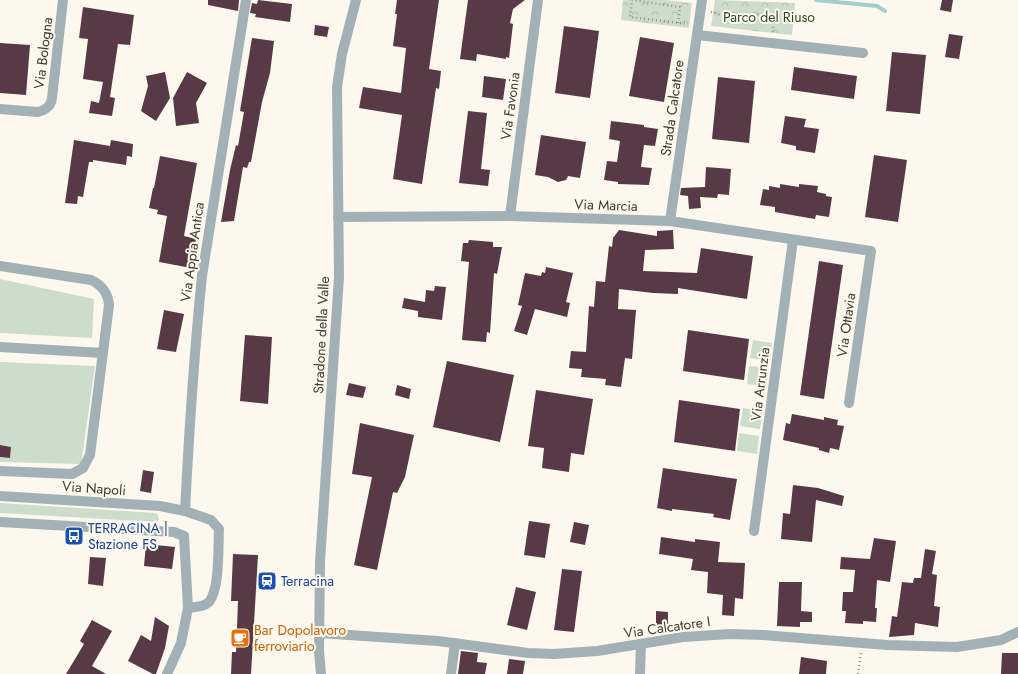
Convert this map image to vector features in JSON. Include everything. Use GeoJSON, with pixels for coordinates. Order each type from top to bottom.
{"type":"FeatureCollection","features":[{"type":"Feature","properties":{"kind":"street","name":"Via Bologna"},"geometry":{"type":"LineString","coordinates":[[0,109],[38,112],[49,106],[52,98],[64,0]]}},
{"type":"Feature","properties":{"kind":"street","name":"Via Appia Antica"},"geometry":{"type":"LineString","coordinates":[[185,511],[189,431],[202,276],[246,0]]}},
{"type":"Feature","properties":{"kind":"street","name":"Stradone della Valle"},"geometry":{"type":"LineString","coordinates":[[321,674],[319,634],[322,529],[338,290],[337,87],[342,54],[356,0]]}},
{"type":"Feature","properties":{"kind":"street","name":"Via Favonia"},"geometry":{"type":"LineString","coordinates":[[510,216],[538,0]]}},
{"type":"Feature","properties":{"kind":"street","name":"Strada Calcatore"},"geometry":{"type":"LineString","coordinates":[[670,221],[701,5]]}},
{"type":"Feature","properties":{"kind":"street"},"geometry":{"type":"LineString","coordinates":[[697,31],[772,44],[863,53]]}},
{"type":"Feature","properties":{"kind":"street","name":"Via Marcia"},"geometry":{"type":"LineString","coordinates":[[338,217],[510,216],[670,221],[871,251]]}},
{"type":"Feature","properties":{"kind":"street","name":"Via Arrunzia"},"geometry":{"type":"LineString","coordinates":[[754,531],[793,240]]}},
{"type":"Feature","properties":{"kind":"street","name":"Via Ottavia"},"geometry":{"type":"LineString","coordinates":[[849,403],[871,251]]}},
{"type":"Feature","properties":{"kind":"street"},"geometry":{"type":"LineString","coordinates":[[0,266],[86,279],[95,282],[103,288],[108,295],[109,305],[90,455],[83,468],[72,474],[0,471]]}},
{"type":"Feature","properties":{"kind":"street"},"geometry":{"type":"LineString","coordinates":[[0,347],[103,353]]}},
{"type":"Feature","properties":{"kind":"street","name":"Via Napoli"},"geometry":{"type":"LineString","coordinates":[[0,496],[160,506],[185,511],[211,520],[219,529],[217,575],[212,596],[209,602],[202,606],[188,608]]}},
{"type":"Feature","properties":{"kind":"street"},"geometry":{"type":"LineString","coordinates":[[0,522],[174,532],[184,536],[188,608],[181,643],[167,674]]}},
{"type":"Feature","properties":{"kind":"street","name":"Via Calcatore I"},"geometry":{"type":"LineString","coordinates":[[319,634],[455,642],[528,653],[554,654],[597,651],[683,637],[730,634],[763,635],[901,646],[957,647],[1001,640],[1018,632]]}},
{"type":"Feature","properties":{"kind":"street"},"geometry":{"type":"LineString","coordinates":[[450,674],[455,642]]}},
{"type":"Feature","properties":{"kind":"street"},"geometry":{"type":"LineString","coordinates":[[640,674],[642,644]]}},
{"type":"Feature","properties":{"kind":"path"},"geometry":{"type":"LineString","coordinates":[[678,23],[680,7],[632,0],[630,17],[678,23],[697,31]]}},
{"type":"Feature","properties":{"kind":"path"},"geometry":{"type":"LineString","coordinates":[[701,5],[735,19],[740,19],[754,14],[765,14],[769,16],[774,24],[772,44]]}},
{"type":"Feature","properties":{"kind":"path"},"geometry":{"type":"LineString","coordinates":[[858,674],[862,643]]}},
{"type":"Feature","properties":{"kind":"green space"},"geometry":{"type":"Polygon","coordinates":[[[623,0],[665,0],[692,3],[689,28],[621,20],[623,0]]]}},
{"type":"Feature","properties":{"kind":"green space","name":"Parco del Riuso"},"geometry":{"type":"Polygon","coordinates":[[[715,0],[795,3],[792,35],[711,26],[715,0]]]}},
{"type":"Feature","properties":{"kind":"green space"},"geometry":{"type":"Polygon","coordinates":[[[0,279],[94,299],[92,338],[0,333],[0,279]]]}},
{"type":"Feature","properties":{"kind":"green space"},"geometry":{"type":"Polygon","coordinates":[[[753,340],[772,343],[770,361],[750,358],[753,340]]]}},
{"type":"Feature","properties":{"kind":"green space"},"geometry":{"type":"Polygon","coordinates":[[[0,362],[95,366],[81,464],[0,462],[0,457],[10,458],[11,447],[0,445],[0,362]]]}},
{"type":"Feature","properties":{"kind":"green space"},"geometry":{"type":"Polygon","coordinates":[[[749,366],[769,368],[766,386],[747,384],[749,366]]]}},
{"type":"Feature","properties":{"kind":"green space"},"geometry":{"type":"Polygon","coordinates":[[[743,408],[763,411],[760,429],[740,426],[743,408]]]}},
{"type":"Feature","properties":{"kind":"green space"},"geometry":{"type":"Polygon","coordinates":[[[739,433],[759,436],[757,454],[737,451],[739,433]]]}},
{"type":"Feature","properties":{"kind":"green space"},"geometry":{"type":"Polygon","coordinates":[[[0,503],[155,513],[158,515],[159,520],[157,522],[0,513],[0,503]]]}},
{"type":"Feature","properties":{"kind":"building"},"geometry":{"type":"Polygon","coordinates":[[[208,0],[239,0],[238,11],[208,5],[208,0]]]}},
{"type":"Feature","properties":{"kind":"building"},"geometry":{"type":"Polygon","coordinates":[[[258,0],[292,4],[290,22],[255,17],[256,14],[250,13],[252,3],[257,4],[258,0]]]}},
{"type":"Feature","properties":{"kind":"building"},"geometry":{"type":"Polygon","coordinates":[[[397,0],[439,0],[429,69],[441,71],[439,89],[436,88],[422,184],[393,179],[402,115],[359,108],[363,87],[401,93],[406,48],[393,46],[397,14],[395,14],[397,0]]]}},
{"type":"Feature","properties":{"kind":"building"},"geometry":{"type":"Polygon","coordinates":[[[468,0],[525,0],[513,9],[510,23],[513,24],[509,58],[506,57],[506,59],[477,54],[476,61],[460,59],[468,0]]]}},
{"type":"Feature","properties":{"kind":"building"},"geometry":{"type":"Polygon","coordinates":[[[942,0],[953,0],[951,12],[940,10],[942,0]]]}},
{"type":"Feature","properties":{"kind":"building"},"geometry":{"type":"Polygon","coordinates":[[[83,7],[134,15],[130,45],[118,44],[110,97],[115,98],[112,116],[89,113],[91,101],[99,103],[103,82],[83,79],[88,39],[79,38],[83,7]]]}},
{"type":"Feature","properties":{"kind":"building"},"geometry":{"type":"Polygon","coordinates":[[[315,25],[329,27],[327,37],[314,35],[315,25]]]}},
{"type":"Feature","properties":{"kind":"building"},"geometry":{"type":"Polygon","coordinates":[[[564,26],[599,31],[590,98],[555,93],[564,26]]]}},
{"type":"Feature","properties":{"kind":"building"},"geometry":{"type":"Polygon","coordinates":[[[949,34],[963,36],[959,59],[945,57],[949,34]]]}},
{"type":"Feature","properties":{"kind":"building"},"geometry":{"type":"Polygon","coordinates":[[[640,37],[674,43],[664,102],[629,96],[640,37]]]}},
{"type":"Feature","properties":{"kind":"building"},"geometry":{"type":"Polygon","coordinates":[[[252,38],[274,41],[270,73],[262,102],[251,162],[249,162],[247,168],[243,167],[234,221],[221,222],[230,170],[236,145],[238,146],[244,112],[240,111],[252,38]]]}},
{"type":"Feature","properties":{"kind":"building"},"geometry":{"type":"Polygon","coordinates":[[[0,43],[30,45],[26,95],[0,93],[0,43]]]}},
{"type":"Feature","properties":{"kind":"building"},"geometry":{"type":"Polygon","coordinates":[[[892,52],[926,55],[920,114],[886,111],[892,52]]]}},
{"type":"Feature","properties":{"kind":"building"},"geometry":{"type":"Polygon","coordinates":[[[794,67],[857,76],[854,99],[791,90],[794,67]]]}},
{"type":"Feature","properties":{"kind":"building"},"geometry":{"type":"Polygon","coordinates":[[[165,72],[170,98],[156,121],[141,111],[148,86],[146,76],[165,72]]]}},
{"type":"Feature","properties":{"kind":"building"},"geometry":{"type":"Polygon","coordinates":[[[187,72],[207,83],[196,103],[199,123],[176,126],[173,98],[187,72]]]}},
{"type":"Feature","properties":{"kind":"building"},"geometry":{"type":"Polygon","coordinates":[[[484,76],[506,79],[503,100],[482,97],[484,76]]]}},
{"type":"Feature","properties":{"kind":"building"},"geometry":{"type":"Polygon","coordinates":[[[718,77],[755,81],[749,143],[712,139],[718,77]]]}},
{"type":"Feature","properties":{"kind":"building"},"geometry":{"type":"Polygon","coordinates":[[[468,111],[487,113],[481,169],[490,170],[488,186],[459,183],[468,111]]]}},
{"type":"Feature","properties":{"kind":"building"},"geometry":{"type":"Polygon","coordinates":[[[785,116],[806,119],[804,127],[819,129],[815,153],[796,150],[796,146],[781,143],[785,116]]]}},
{"type":"Feature","properties":{"kind":"building"},"geometry":{"type":"Polygon","coordinates":[[[611,121],[644,125],[644,127],[658,129],[655,146],[644,145],[641,167],[652,168],[649,185],[618,184],[618,182],[604,180],[607,161],[617,162],[620,141],[609,139],[611,121]]]}},
{"type":"Feature","properties":{"kind":"building"},"geometry":{"type":"Polygon","coordinates":[[[541,135],[586,142],[580,178],[568,176],[566,180],[558,182],[548,177],[535,175],[541,135]]]}},
{"type":"Feature","properties":{"kind":"building"},"geometry":{"type":"Polygon","coordinates":[[[74,140],[110,146],[111,140],[133,144],[132,157],[127,156],[126,165],[93,160],[93,162],[89,162],[83,197],[78,196],[77,204],[65,203],[74,140]]]}},
{"type":"Feature","properties":{"kind":"building"},"geometry":{"type":"Polygon","coordinates":[[[874,155],[907,160],[898,222],[865,217],[874,155]]]}},
{"type":"Feature","properties":{"kind":"building"},"geometry":{"type":"Polygon","coordinates":[[[160,156],[197,163],[184,236],[196,239],[191,268],[159,262],[167,216],[157,214],[158,210],[149,208],[160,156]]]}},
{"type":"Feature","properties":{"kind":"building"},"geometry":{"type":"Polygon","coordinates":[[[706,167],[731,169],[729,195],[718,194],[717,198],[700,197],[701,208],[689,209],[688,196],[680,195],[681,188],[705,187],[706,167]]]}},
{"type":"Feature","properties":{"kind":"building"},"geometry":{"type":"Polygon","coordinates":[[[780,184],[799,187],[799,184],[818,186],[817,192],[832,197],[829,217],[816,215],[815,219],[803,217],[775,212],[775,207],[760,205],[763,189],[769,190],[769,186],[780,188],[780,184]]]}},
{"type":"Feature","properties":{"kind":"building"},"geometry":{"type":"Polygon","coordinates":[[[619,230],[657,236],[657,231],[673,230],[674,249],[645,250],[643,271],[697,273],[701,248],[753,256],[747,299],[678,288],[678,294],[619,289],[618,309],[636,310],[632,359],[625,358],[621,387],[605,385],[606,379],[581,377],[582,369],[569,368],[571,351],[586,352],[589,306],[594,307],[596,281],[605,282],[609,246],[612,247],[613,238],[619,230]]]}},
{"type":"Feature","properties":{"kind":"building"},"geometry":{"type":"Polygon","coordinates":[[[469,240],[493,242],[493,247],[502,247],[497,274],[494,273],[490,333],[487,332],[486,342],[462,340],[469,262],[461,261],[463,243],[468,243],[469,240]]]}},
{"type":"Feature","properties":{"kind":"building"},"geometry":{"type":"Polygon","coordinates":[[[819,261],[843,265],[824,399],[800,395],[819,261]]]}},
{"type":"Feature","properties":{"kind":"building"},"geometry":{"type":"Polygon","coordinates":[[[546,267],[573,273],[566,302],[570,303],[567,317],[535,309],[527,335],[514,331],[522,306],[518,305],[525,273],[541,276],[542,272],[545,273],[546,267]]]}},
{"type":"Feature","properties":{"kind":"building"},"geometry":{"type":"Polygon","coordinates":[[[435,286],[446,287],[442,320],[418,317],[418,311],[402,308],[404,298],[425,302],[426,290],[434,291],[435,286]]]}},
{"type":"Feature","properties":{"kind":"building"},"geometry":{"type":"Polygon","coordinates":[[[164,310],[184,314],[176,352],[157,349],[164,310]]]}},
{"type":"Feature","properties":{"kind":"building"},"geometry":{"type":"Polygon","coordinates":[[[688,330],[749,339],[744,380],[683,371],[688,330]]]}},
{"type":"Feature","properties":{"kind":"building"},"geometry":{"type":"Polygon","coordinates":[[[245,335],[272,337],[268,404],[240,401],[245,335]]]}},
{"type":"Feature","properties":{"kind":"building"},"geometry":{"type":"Polygon","coordinates":[[[447,361],[514,375],[500,442],[433,427],[447,361]]]}},
{"type":"Feature","properties":{"kind":"building"},"geometry":{"type":"Polygon","coordinates":[[[349,383],[366,387],[363,398],[346,395],[349,383]]]}},
{"type":"Feature","properties":{"kind":"building"},"geometry":{"type":"Polygon","coordinates":[[[397,385],[411,389],[409,399],[395,395],[397,385]]]}},
{"type":"Feature","properties":{"kind":"building"},"geometry":{"type":"Polygon","coordinates":[[[536,390],[593,399],[584,455],[571,453],[569,472],[542,468],[544,448],[528,446],[536,390]]]}},
{"type":"Feature","properties":{"kind":"building"},"geometry":{"type":"Polygon","coordinates":[[[679,400],[740,409],[735,451],[674,442],[679,400]]]}},
{"type":"Feature","properties":{"kind":"building"},"geometry":{"type":"Polygon","coordinates":[[[792,414],[824,420],[824,417],[838,420],[837,425],[844,426],[839,450],[830,448],[829,453],[819,450],[819,448],[783,440],[786,423],[790,424],[792,414]]]}},
{"type":"Feature","properties":{"kind":"building"},"geometry":{"type":"Polygon","coordinates":[[[360,423],[414,435],[405,477],[397,493],[393,492],[377,570],[354,565],[372,477],[352,474],[360,423]]]}},
{"type":"Feature","properties":{"kind":"building"},"geometry":{"type":"Polygon","coordinates":[[[0,445],[11,447],[10,458],[0,457],[0,445]]]}},
{"type":"Feature","properties":{"kind":"building"},"geometry":{"type":"Polygon","coordinates":[[[663,468],[737,479],[730,520],[713,517],[714,514],[672,509],[672,511],[657,508],[663,468]]]}},
{"type":"Feature","properties":{"kind":"building"},"geometry":{"type":"Polygon","coordinates":[[[143,470],[154,472],[151,493],[140,491],[143,470]]]}},
{"type":"Feature","properties":{"kind":"building"},"geometry":{"type":"Polygon","coordinates":[[[793,485],[818,488],[844,496],[842,506],[816,500],[812,542],[781,539],[783,513],[790,514],[793,485]]]}},
{"type":"Feature","properties":{"kind":"building"},"geometry":{"type":"Polygon","coordinates":[[[529,521],[550,524],[545,558],[524,555],[529,521]]]}},
{"type":"Feature","properties":{"kind":"building"},"geometry":{"type":"Polygon","coordinates":[[[574,522],[589,525],[585,545],[570,542],[574,522]]]}},
{"type":"Feature","properties":{"kind":"building"},"geometry":{"type":"Polygon","coordinates":[[[661,537],[695,542],[695,539],[720,542],[718,562],[745,563],[743,599],[735,598],[734,616],[722,615],[723,595],[707,593],[708,572],[691,570],[693,559],[659,554],[661,537]]]}},
{"type":"Feature","properties":{"kind":"building"},"geometry":{"type":"Polygon","coordinates":[[[874,538],[896,541],[890,582],[877,580],[875,608],[877,608],[876,622],[863,621],[863,624],[845,623],[846,611],[842,611],[843,592],[853,592],[855,570],[840,569],[841,557],[870,559],[874,538]]]}},
{"type":"Feature","properties":{"kind":"building"},"geometry":{"type":"Polygon","coordinates":[[[146,544],[175,547],[172,569],[144,566],[146,544]]]}},
{"type":"Feature","properties":{"kind":"building"},"geometry":{"type":"Polygon","coordinates":[[[925,549],[936,551],[932,574],[937,575],[934,606],[940,607],[938,627],[915,623],[914,635],[889,637],[892,616],[897,617],[902,582],[913,583],[914,578],[921,578],[925,549]]]}},
{"type":"Feature","properties":{"kind":"building"},"geometry":{"type":"Polygon","coordinates":[[[233,554],[258,555],[251,674],[231,674],[232,652],[236,652],[238,601],[231,601],[233,554]]]}},
{"type":"Feature","properties":{"kind":"building"},"geometry":{"type":"Polygon","coordinates":[[[90,557],[106,558],[103,586],[88,584],[90,557]]]}},
{"type":"Feature","properties":{"kind":"building"},"geometry":{"type":"Polygon","coordinates":[[[562,569],[582,571],[574,632],[554,630],[562,569]]]}},
{"type":"Feature","properties":{"kind":"building"},"geometry":{"type":"Polygon","coordinates":[[[779,582],[802,582],[801,611],[812,612],[812,622],[800,622],[800,627],[777,626],[779,582]]]}},
{"type":"Feature","properties":{"kind":"building"},"geometry":{"type":"Polygon","coordinates":[[[516,587],[536,592],[527,630],[507,625],[516,587]]]}},
{"type":"Feature","properties":{"kind":"building"},"geometry":{"type":"Polygon","coordinates":[[[656,611],[668,612],[670,631],[658,634],[656,611]]]}},
{"type":"Feature","properties":{"kind":"building"},"geometry":{"type":"Polygon","coordinates":[[[155,617],[169,626],[165,648],[156,674],[153,674],[128,661],[141,635],[151,641],[155,617]]]}},
{"type":"Feature","properties":{"kind":"building"},"geometry":{"type":"Polygon","coordinates":[[[92,620],[112,631],[92,666],[106,674],[66,674],[84,644],[80,641],[92,620]]]}},
{"type":"Feature","properties":{"kind":"building"},"geometry":{"type":"Polygon","coordinates":[[[461,651],[478,653],[477,662],[487,663],[485,674],[458,674],[461,651]]]}},
{"type":"Feature","properties":{"kind":"building"},"geometry":{"type":"Polygon","coordinates":[[[1002,653],[1018,653],[1018,674],[1001,674],[1002,653]]]}},
{"type":"Feature","properties":{"kind":"building"},"geometry":{"type":"Polygon","coordinates":[[[801,657],[827,661],[826,674],[799,674],[801,657]]]}},
{"type":"Feature","properties":{"kind":"building"},"geometry":{"type":"Polygon","coordinates":[[[509,659],[525,661],[523,674],[507,674],[509,659]]]}},
{"type":"Feature","properties":{"kind":"waterway"},"geometry":{"type":"LineString","coordinates":[[816,0],[877,6],[885,11]]}},
{"type":"Feature","properties":{"kind":"place","name":"TERRACINA | Stazione FS"},"geometry":{"type":"Point","coordinates":[74,536]}},
{"type":"Feature","properties":{"kind":"place","name":"Terracina"},"geometry":{"type":"Point","coordinates":[267,581]}},
{"type":"Feature","properties":{"kind":"place","name":"Bar Dopolavoro ferroviario"},"geometry":{"type":"Point","coordinates":[240,638]}}]}
